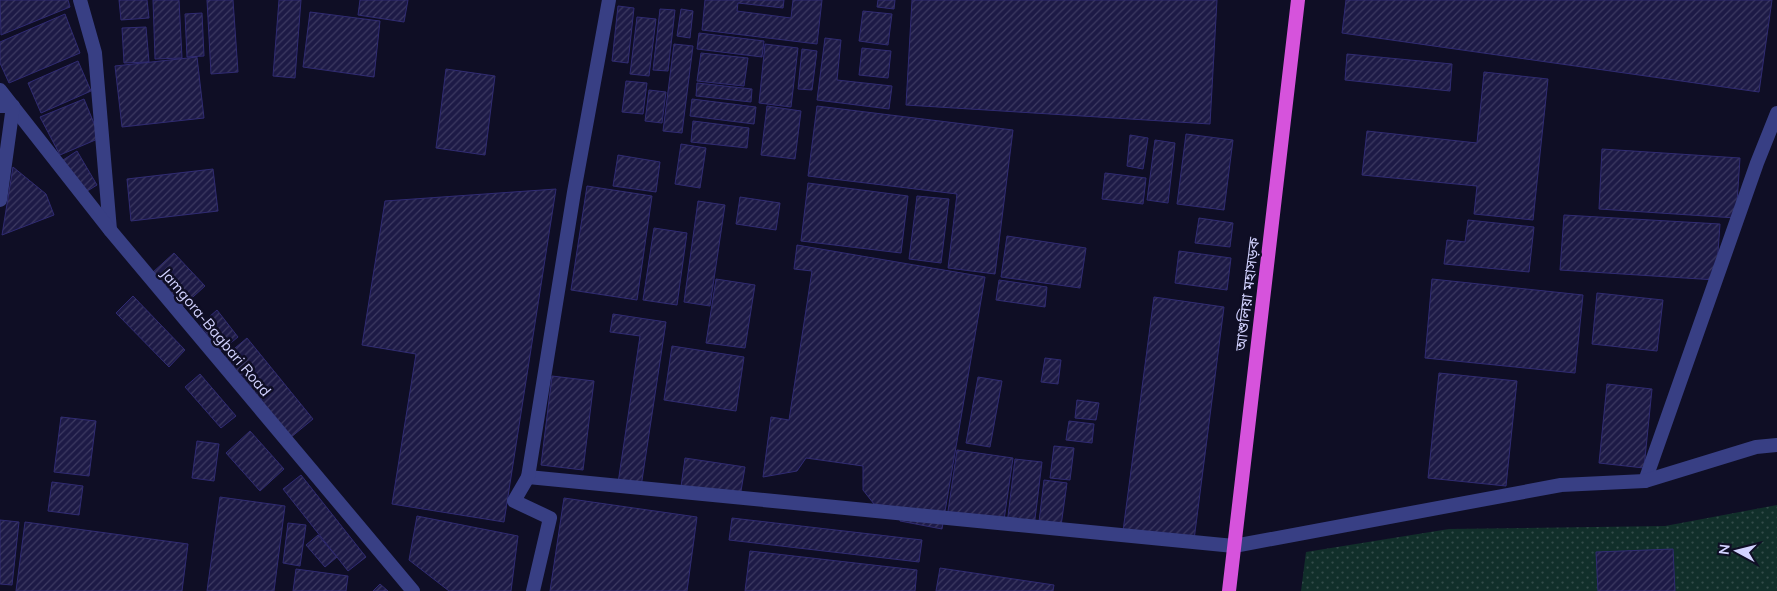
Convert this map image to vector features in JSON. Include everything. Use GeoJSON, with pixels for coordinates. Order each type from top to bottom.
{"type":"FeatureCollection","features":[{"type":"Feature","properties":{"kind":"highway","name":"আশুলিয়া মহাসড়ক"},"geometry":{"type":"LineString","coordinates":[[1229,591],[1298,0]]}},
{"type":"Feature","properties":{"kind":"street"},"geometry":{"type":"LineString","coordinates":[[80,0],[95,53],[110,230]]}},
{"type":"Feature","properties":{"kind":"street"},"geometry":{"type":"LineString","coordinates":[[533,591],[550,518],[514,501],[528,477],[574,192],[609,0]]}},
{"type":"Feature","properties":{"kind":"street","name":"Jamgora-Bagbari Road"},"geometry":{"type":"LineString","coordinates":[[0,90],[7,106],[413,591]]}},
{"type":"Feature","properties":{"kind":"street"},"geometry":{"type":"LineString","coordinates":[[0,200],[7,106]]}},
{"type":"Feature","properties":{"kind":"street"},"geometry":{"type":"LineString","coordinates":[[1645,481],[1757,163],[1777,112]]}},
{"type":"Feature","properties":{"kind":"street"},"geometry":{"type":"LineString","coordinates":[[528,477],[1234,546],[1561,485],[1645,481],[1756,447],[1777,445]]}},
{"type":"Feature","properties":{"kind":"green space"},"geometry":{"type":"Polygon","coordinates":[[[1777,505],[1777,591],[1301,591],[1306,552],[1449,529],[1665,526],[1777,505]]]}},
{"type":"Feature","properties":{"kind":"building"},"geometry":{"type":"Polygon","coordinates":[[[0,0],[68,0],[70,7],[1,35],[0,0]]]}},
{"type":"Feature","properties":{"kind":"building"},"geometry":{"type":"Polygon","coordinates":[[[119,0],[147,0],[149,18],[121,20],[119,0]]]}},
{"type":"Feature","properties":{"kind":"building"},"geometry":{"type":"Polygon","coordinates":[[[153,0],[179,0],[182,58],[155,59],[153,0]]]}},
{"type":"Feature","properties":{"kind":"building"},"geometry":{"type":"Polygon","coordinates":[[[207,0],[233,0],[238,72],[211,74],[207,0]]]}},
{"type":"Feature","properties":{"kind":"building"},"geometry":{"type":"Polygon","coordinates":[[[279,0],[301,0],[295,78],[273,76],[279,0]]]}},
{"type":"Feature","properties":{"kind":"building"},"geometry":{"type":"Polygon","coordinates":[[[360,0],[408,0],[404,22],[358,15],[360,0]]]}},
{"type":"Feature","properties":{"kind":"building"},"geometry":{"type":"Polygon","coordinates":[[[705,0],[784,0],[783,8],[738,3],[737,11],[791,18],[793,0],[822,0],[817,44],[702,30],[705,0]]]}},
{"type":"Feature","properties":{"kind":"building"},"geometry":{"type":"Polygon","coordinates":[[[878,0],[895,0],[894,9],[877,7],[878,0]]]}},
{"type":"Feature","properties":{"kind":"building"},"geometry":{"type":"Polygon","coordinates":[[[912,0],[1217,0],[1210,124],[906,105],[912,0]]]}},
{"type":"Feature","properties":{"kind":"building"},"geometry":{"type":"Polygon","coordinates":[[[1346,0],[1772,0],[1759,92],[1342,33],[1346,0]]]}},
{"type":"Feature","properties":{"kind":"building"},"geometry":{"type":"Polygon","coordinates":[[[618,6],[634,8],[628,63],[612,61],[618,6]]]}},
{"type":"Feature","properties":{"kind":"building"},"geometry":{"type":"Polygon","coordinates":[[[660,9],[675,10],[668,71],[653,70],[660,9]]]}},
{"type":"Feature","properties":{"kind":"building"},"geometry":{"type":"Polygon","coordinates":[[[681,9],[693,11],[690,38],[677,36],[681,9]]]}},
{"type":"Feature","properties":{"kind":"building"},"geometry":{"type":"Polygon","coordinates":[[[863,11],[892,14],[888,45],[859,41],[863,11]]]}},
{"type":"Feature","properties":{"kind":"building"},"geometry":{"type":"Polygon","coordinates":[[[310,12],[380,21],[374,77],[303,67],[310,12]]]}},
{"type":"Feature","properties":{"kind":"building"},"geometry":{"type":"Polygon","coordinates":[[[202,13],[204,56],[187,57],[185,14],[202,13]]]}},
{"type":"Feature","properties":{"kind":"building"},"geometry":{"type":"Polygon","coordinates":[[[65,14],[80,53],[9,83],[0,63],[0,42],[65,14]]]}},
{"type":"Feature","properties":{"kind":"building"},"geometry":{"type":"Polygon","coordinates":[[[637,17],[656,19],[649,76],[630,74],[637,17]]]}},
{"type":"Feature","properties":{"kind":"building"},"geometry":{"type":"Polygon","coordinates":[[[146,27],[149,62],[124,63],[122,28],[146,27]]]}},
{"type":"Feature","properties":{"kind":"building"},"geometry":{"type":"Polygon","coordinates":[[[699,33],[764,41],[762,57],[697,49],[699,33]]]}},
{"type":"Feature","properties":{"kind":"building"},"geometry":{"type":"Polygon","coordinates":[[[825,38],[841,40],[837,80],[892,86],[889,109],[817,100],[825,38]]]}},
{"type":"Feature","properties":{"kind":"building"},"geometry":{"type":"Polygon","coordinates":[[[674,44],[693,46],[682,133],[663,131],[674,44]]]}},
{"type":"Feature","properties":{"kind":"building"},"geometry":{"type":"Polygon","coordinates":[[[765,44],[798,48],[791,107],[759,103],[765,44]]]}},
{"type":"Feature","properties":{"kind":"building"},"geometry":{"type":"Polygon","coordinates":[[[862,48],[891,51],[888,78],[859,75],[862,48]]]}},
{"type":"Feature","properties":{"kind":"building"},"geometry":{"type":"Polygon","coordinates":[[[802,49],[817,51],[812,90],[798,89],[802,49]]]}},
{"type":"Feature","properties":{"kind":"building"},"geometry":{"type":"Polygon","coordinates":[[[701,53],[748,58],[744,86],[697,81],[701,53]]]}},
{"type":"Feature","properties":{"kind":"building"},"geometry":{"type":"Polygon","coordinates":[[[1347,54],[1452,64],[1450,91],[1345,80],[1347,54]]]}},
{"type":"Feature","properties":{"kind":"building"},"geometry":{"type":"Polygon","coordinates":[[[197,57],[204,118],[122,127],[115,66],[197,57]]]}},
{"type":"Feature","properties":{"kind":"building"},"geometry":{"type":"Polygon","coordinates":[[[78,61],[91,91],[41,113],[28,83],[78,61]]]}},
{"type":"Feature","properties":{"kind":"building"},"geometry":{"type":"Polygon","coordinates":[[[446,69],[495,76],[485,155],[436,148],[446,69]]]}},
{"type":"Feature","properties":{"kind":"building"},"geometry":{"type":"Polygon","coordinates":[[[1484,72],[1548,79],[1533,220],[1474,214],[1477,186],[1362,175],[1367,131],[1477,143],[1484,72]]]}},
{"type":"Feature","properties":{"kind":"building"},"geometry":{"type":"Polygon","coordinates":[[[626,81],[647,83],[643,114],[622,112],[626,81]]]}},
{"type":"Feature","properties":{"kind":"building"},"geometry":{"type":"Polygon","coordinates":[[[697,83],[752,89],[751,102],[696,96],[697,83]]]}},
{"type":"Feature","properties":{"kind":"building"},"geometry":{"type":"Polygon","coordinates":[[[649,90],[666,92],[662,123],[645,121],[649,90]]]}},
{"type":"Feature","properties":{"kind":"building"},"geometry":{"type":"Polygon","coordinates":[[[84,99],[100,138],[60,155],[40,117],[84,99]]]}},
{"type":"Feature","properties":{"kind":"building"},"geometry":{"type":"Polygon","coordinates":[[[692,99],[756,107],[754,124],[690,116],[692,99]]]}},
{"type":"Feature","properties":{"kind":"building"},"geometry":{"type":"Polygon","coordinates":[[[767,106],[801,111],[795,159],[761,155],[767,106]]]}},
{"type":"Feature","properties":{"kind":"building"},"geometry":{"type":"Polygon","coordinates":[[[817,106],[1013,130],[995,274],[948,268],[957,194],[808,176],[817,106]]]}},
{"type":"Feature","properties":{"kind":"building"},"geometry":{"type":"Polygon","coordinates":[[[693,121],[749,128],[747,148],[691,142],[693,121]]]}},
{"type":"Feature","properties":{"kind":"building"},"geometry":{"type":"Polygon","coordinates":[[[1186,134],[1233,140],[1224,210],[1177,204],[1186,134]]]}},
{"type":"Feature","properties":{"kind":"building"},"geometry":{"type":"Polygon","coordinates":[[[1130,135],[1148,138],[1143,169],[1127,166],[1130,135]]]}},
{"type":"Feature","properties":{"kind":"building"},"geometry":{"type":"Polygon","coordinates":[[[1155,140],[1175,143],[1168,203],[1147,200],[1155,140]]]}},
{"type":"Feature","properties":{"kind":"building"},"geometry":{"type":"Polygon","coordinates":[[[681,144],[706,148],[700,188],[675,184],[681,144]]]}},
{"type":"Feature","properties":{"kind":"building"},"geometry":{"type":"Polygon","coordinates":[[[1602,149],[1740,158],[1736,218],[1599,209],[1602,149]]]}},
{"type":"Feature","properties":{"kind":"building"},"geometry":{"type":"Polygon","coordinates":[[[77,151],[97,185],[84,193],[63,160],[77,151]]]}},
{"type":"Feature","properties":{"kind":"building"},"geometry":{"type":"Polygon","coordinates":[[[618,155],[660,162],[656,192],[613,186],[618,155]]]}},
{"type":"Feature","properties":{"kind":"building"},"geometry":{"type":"Polygon","coordinates":[[[13,167],[46,194],[54,215],[2,235],[13,167]]]}},
{"type":"Feature","properties":{"kind":"building"},"geometry":{"type":"Polygon","coordinates":[[[213,169],[218,211],[131,221],[127,179],[213,169]]]}},
{"type":"Feature","properties":{"kind":"building"},"geometry":{"type":"Polygon","coordinates":[[[1105,173],[1146,178],[1143,204],[1102,199],[1105,173]]]}},
{"type":"Feature","properties":{"kind":"building"},"geometry":{"type":"Polygon","coordinates":[[[808,183],[908,196],[901,253],[801,241],[808,183]]]}},
{"type":"Feature","properties":{"kind":"building"},"geometry":{"type":"Polygon","coordinates":[[[587,186],[652,196],[637,300],[571,290],[587,186]]]}},
{"type":"Feature","properties":{"kind":"building"},"geometry":{"type":"Polygon","coordinates":[[[556,189],[504,522],[392,504],[416,354],[362,345],[385,201],[556,189]]]}},
{"type":"Feature","properties":{"kind":"building"},"geometry":{"type":"Polygon","coordinates":[[[917,196],[949,199],[941,263],[909,259],[917,196]]]}},
{"type":"Feature","properties":{"kind":"building"},"geometry":{"type":"Polygon","coordinates":[[[740,197],[780,203],[776,230],[736,224],[740,197]]]}},
{"type":"Feature","properties":{"kind":"building"},"geometry":{"type":"Polygon","coordinates":[[[698,201],[725,205],[710,306],[684,302],[698,201]]]}},
{"type":"Feature","properties":{"kind":"building"},"geometry":{"type":"Polygon","coordinates":[[[1564,215],[1720,224],[1716,280],[1560,270],[1564,215]]]}},
{"type":"Feature","properties":{"kind":"building"},"geometry":{"type":"Polygon","coordinates":[[[1199,218],[1233,223],[1230,247],[1195,243],[1199,218]]]}},
{"type":"Feature","properties":{"kind":"building"},"geometry":{"type":"Polygon","coordinates":[[[1468,220],[1534,227],[1529,272],[1444,264],[1447,240],[1465,242],[1468,220]]]}},
{"type":"Feature","properties":{"kind":"building"},"geometry":{"type":"Polygon","coordinates":[[[654,228],[687,233],[677,305],[643,300],[654,228]]]}},
{"type":"Feature","properties":{"kind":"building"},"geometry":{"type":"Polygon","coordinates":[[[1007,236],[1086,248],[1080,288],[1001,277],[1007,236]]]}},
{"type":"Feature","properties":{"kind":"building"},"geometry":{"type":"Polygon","coordinates":[[[797,245],[985,277],[942,529],[900,521],[901,508],[874,504],[863,490],[863,466],[806,458],[797,471],[763,477],[771,417],[789,420],[812,271],[794,269],[797,245]]]}},
{"type":"Feature","properties":{"kind":"building"},"geometry":{"type":"Polygon","coordinates":[[[1179,251],[1231,258],[1227,290],[1175,283],[1179,251]]]}},
{"type":"Feature","properties":{"kind":"building"},"geometry":{"type":"Polygon","coordinates":[[[174,253],[205,286],[183,306],[152,273],[174,253]]]}},
{"type":"Feature","properties":{"kind":"building"},"geometry":{"type":"Polygon","coordinates":[[[716,279],[755,285],[745,348],[706,343],[716,279]]]}},
{"type":"Feature","properties":{"kind":"building"},"geometry":{"type":"Polygon","coordinates":[[[1432,279],[1583,295],[1575,373],[1425,358],[1432,279]]]}},
{"type":"Feature","properties":{"kind":"building"},"geometry":{"type":"Polygon","coordinates":[[[999,280],[1047,287],[1045,307],[996,300],[999,280]]]}},
{"type":"Feature","properties":{"kind":"building"},"geometry":{"type":"Polygon","coordinates":[[[1597,293],[1663,300],[1657,351],[1592,344],[1597,293]]]}},
{"type":"Feature","properties":{"kind":"building"},"geometry":{"type":"Polygon","coordinates":[[[133,296],[185,350],[169,367],[116,313],[133,296]]]}},
{"type":"Feature","properties":{"kind":"building"},"geometry":{"type":"Polygon","coordinates":[[[1154,297],[1224,307],[1194,540],[1123,531],[1154,297]]]}},
{"type":"Feature","properties":{"kind":"building"},"geometry":{"type":"Polygon","coordinates":[[[217,310],[238,337],[221,351],[200,325],[217,310]]]}},
{"type":"Feature","properties":{"kind":"building"},"geometry":{"type":"Polygon","coordinates":[[[613,314],[666,322],[641,487],[618,483],[640,336],[610,332],[613,314]]]}},
{"type":"Feature","properties":{"kind":"building"},"geometry":{"type":"Polygon","coordinates":[[[247,338],[313,419],[290,438],[223,358],[247,338]]]}},
{"type":"Feature","properties":{"kind":"building"},"geometry":{"type":"Polygon","coordinates":[[[672,346],[744,357],[736,411],[664,400],[672,346]]]}},
{"type":"Feature","properties":{"kind":"building"},"geometry":{"type":"Polygon","coordinates":[[[1045,358],[1061,360],[1058,384],[1041,382],[1045,358]]]}},
{"type":"Feature","properties":{"kind":"building"},"geometry":{"type":"Polygon","coordinates":[[[1439,373],[1517,381],[1506,486],[1428,478],[1439,373]]]}},
{"type":"Feature","properties":{"kind":"building"},"geometry":{"type":"Polygon","coordinates":[[[200,374],[236,416],[221,428],[185,387],[200,374]]]}},
{"type":"Feature","properties":{"kind":"building"},"geometry":{"type":"Polygon","coordinates":[[[552,376],[594,381],[583,470],[541,465],[552,376]]]}},
{"type":"Feature","properties":{"kind":"building"},"geometry":{"type":"Polygon","coordinates":[[[978,377],[1002,381],[990,447],[966,443],[978,377]]]}},
{"type":"Feature","properties":{"kind":"building"},"geometry":{"type":"Polygon","coordinates":[[[1607,384],[1652,389],[1644,468],[1599,463],[1607,384]]]}},
{"type":"Feature","properties":{"kind":"building"},"geometry":{"type":"Polygon","coordinates":[[[1077,400],[1099,403],[1096,420],[1075,418],[1077,400]]]}},
{"type":"Feature","properties":{"kind":"building"},"geometry":{"type":"Polygon","coordinates":[[[61,417],[96,421],[89,476],[54,472],[61,417]]]}},
{"type":"Feature","properties":{"kind":"building"},"geometry":{"type":"Polygon","coordinates":[[[1069,421],[1094,424],[1092,443],[1066,440],[1069,421]]]}},
{"type":"Feature","properties":{"kind":"building"},"geometry":{"type":"Polygon","coordinates":[[[250,431],[284,469],[260,491],[226,453],[250,431]]]}},
{"type":"Feature","properties":{"kind":"building"},"geometry":{"type":"Polygon","coordinates":[[[197,441],[219,444],[214,481],[192,478],[197,441]]]}},
{"type":"Feature","properties":{"kind":"building"},"geometry":{"type":"Polygon","coordinates":[[[1054,446],[1074,448],[1070,480],[1050,478],[1054,446]]]}},
{"type":"Feature","properties":{"kind":"building"},"geometry":{"type":"Polygon","coordinates":[[[957,450],[1013,458],[1003,527],[947,518],[957,450]]]}},
{"type":"Feature","properties":{"kind":"building"},"geometry":{"type":"Polygon","coordinates":[[[685,458],[745,467],[739,503],[680,494],[685,458]]]}},
{"type":"Feature","properties":{"kind":"building"},"geometry":{"type":"Polygon","coordinates":[[[1015,459],[1042,462],[1034,527],[1007,524],[1015,459]]]}},
{"type":"Feature","properties":{"kind":"building"},"geometry":{"type":"Polygon","coordinates":[[[301,475],[366,557],[348,571],[283,489],[301,475]]]}},
{"type":"Feature","properties":{"kind":"building"},"geometry":{"type":"Polygon","coordinates":[[[1044,480],[1067,483],[1060,533],[1038,530],[1044,480]]]}},
{"type":"Feature","properties":{"kind":"building"},"geometry":{"type":"Polygon","coordinates":[[[52,482],[83,486],[79,515],[48,511],[52,482]]]}},
{"type":"Feature","properties":{"kind":"building"},"geometry":{"type":"Polygon","coordinates":[[[220,497],[285,506],[274,591],[207,591],[220,497]]]}},
{"type":"Feature","properties":{"kind":"building"},"geometry":{"type":"Polygon","coordinates":[[[564,498],[697,517],[687,591],[550,591],[564,498]]]}},
{"type":"Feature","properties":{"kind":"building"},"geometry":{"type":"Polygon","coordinates":[[[417,516],[518,536],[511,591],[449,591],[409,560],[417,516]]]}},
{"type":"Feature","properties":{"kind":"building"},"geometry":{"type":"Polygon","coordinates":[[[732,518],[922,540],[919,562],[729,540],[732,518]]]}},
{"type":"Feature","properties":{"kind":"building"},"geometry":{"type":"Polygon","coordinates":[[[0,520],[19,522],[12,585],[0,584],[0,520]]]}},
{"type":"Feature","properties":{"kind":"building"},"geometry":{"type":"Polygon","coordinates":[[[25,522],[188,544],[182,591],[16,591],[25,522]]]}},
{"type":"Feature","properties":{"kind":"building"},"geometry":{"type":"Polygon","coordinates":[[[288,523],[306,525],[300,566],[283,563],[288,523]]]}},
{"type":"Feature","properties":{"kind":"building"},"geometry":{"type":"Polygon","coordinates":[[[318,535],[337,557],[325,567],[306,545],[318,535]]]}},
{"type":"Feature","properties":{"kind":"building"},"geometry":{"type":"Polygon","coordinates":[[[1673,549],[1675,591],[1598,591],[1596,552],[1673,549]]]}},
{"type":"Feature","properties":{"kind":"building"},"geometry":{"type":"Polygon","coordinates":[[[750,551],[917,570],[915,591],[745,591],[750,551]]]}},
{"type":"Feature","properties":{"kind":"building"},"geometry":{"type":"Polygon","coordinates":[[[940,568],[1054,585],[1053,591],[936,591],[940,568]]]}},
{"type":"Feature","properties":{"kind":"building"},"geometry":{"type":"Polygon","coordinates":[[[296,569],[348,576],[346,591],[293,591],[296,569]]]}},
{"type":"Feature","properties":{"kind":"building"},"geometry":{"type":"Polygon","coordinates":[[[380,584],[388,591],[373,591],[380,584]]]}}]}
